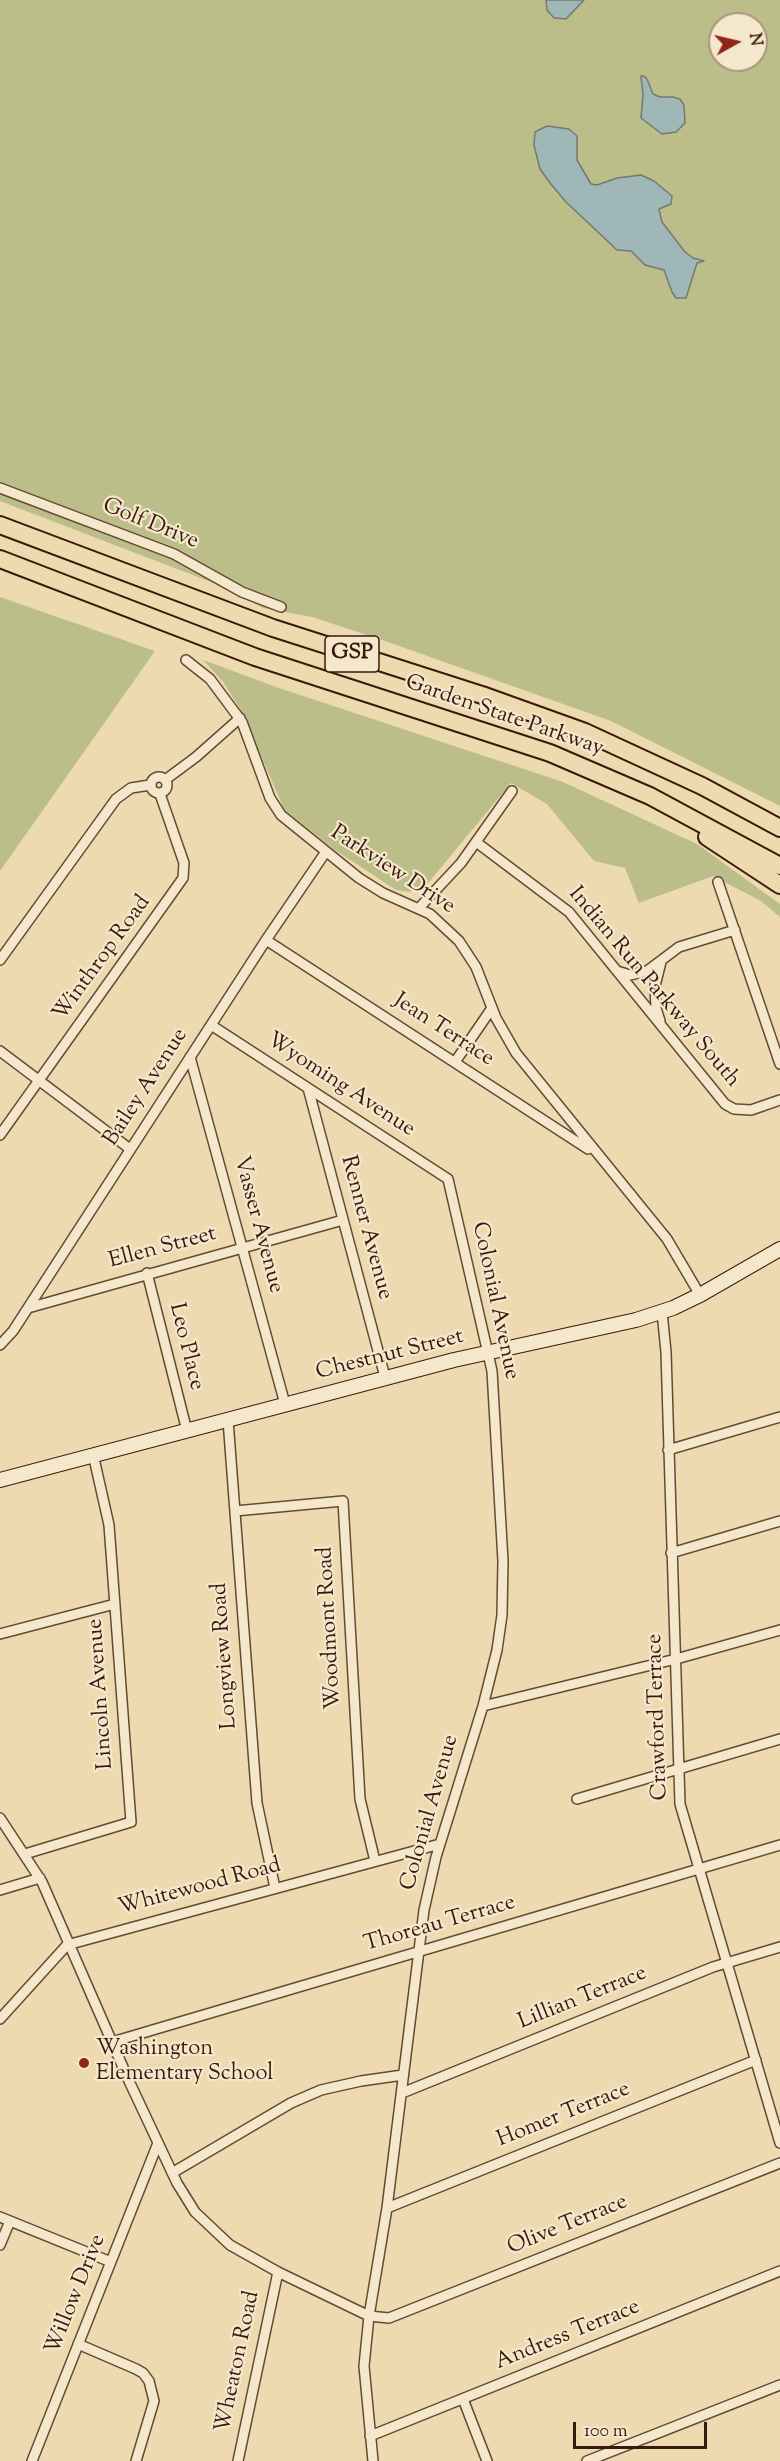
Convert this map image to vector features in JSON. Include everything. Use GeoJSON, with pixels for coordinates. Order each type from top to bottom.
{"type":"FeatureCollection","features":[{"type":"Feature","properties":{"kind":"highway","name":"Garden State Parkway"},"geometry":{"type":"LineString","coordinates":[[0,525],[273,628],[551,719],[620,747],[702,786],[780,828]]}},
{"type":"Feature","properties":{"kind":"highway","name":"Garden State Parkway"},"geometry":{"type":"LineString","coordinates":[[0,561],[263,660],[533,747],[634,789],[780,866]]}},
{"type":"Feature","properties":{"kind":"highway"},"geometry":{"type":"LineString","coordinates":[[702,786],[780,823]]}},
{"type":"Feature","properties":{"kind":"highway"},"geometry":{"type":"LineString","coordinates":[[634,789],[780,885]]}},
{"type":"Feature","properties":{"kind":"main road","name":"Chestnut Street"},"geometry":{"type":"LineString","coordinates":[[0,1480],[385,1377],[662,1312],[700,1295],[780,1249]]}},
{"type":"Feature","properties":{"kind":"street","name":"Golf Drive"},"geometry":{"type":"LineString","coordinates":[[0,488],[174,554],[242,592],[281,607]]}},
{"type":"Feature","properties":{"kind":"street","name":"Parkview Drive"},"geometry":{"type":"LineString","coordinates":[[186,660],[210,679],[240,718],[276,809],[325,852],[375,888],[419,908],[442,924],[464,947],[479,974],[505,1036],[522,1062],[670,1244],[700,1295]]}},
{"type":"Feature","properties":{"kind":"street"},"geometry":{"type":"LineString","coordinates":[[165,780],[196,757],[240,718]]}},
{"type":"Feature","properties":{"kind":"street"},"geometry":{"type":"LineString","coordinates":[[0,960],[116,799],[131,788],[150,785],[157,777],[165,780]]}},
{"type":"Feature","properties":{"kind":"street"},"geometry":{"type":"LineString","coordinates":[[150,785],[154,792],[160,794],[167,788],[165,780]]}},
{"type":"Feature","properties":{"kind":"street"},"geometry":{"type":"LineString","coordinates":[[419,908],[461,863],[512,791]]}},
{"type":"Feature","properties":{"kind":"street","name":"Winthrop Road"},"geometry":{"type":"LineString","coordinates":[[0,1135],[183,878],[184,863],[160,794]]}},
{"type":"Feature","properties":{"kind":"street","name":"Indian Run Parkway South"},"geometry":{"type":"LineString","coordinates":[[476,842],[563,906],[717,1096],[729,1107],[751,1110],[780,1100]]}},
{"type":"Feature","properties":{"kind":"street","name":"Bailey Avenue"},"geometry":{"type":"LineString","coordinates":[[0,1345],[13,1332],[325,852]]}},
{"type":"Feature","properties":{"kind":"street"},"geometry":{"type":"LineString","coordinates":[[718,882],[780,1064]]}},
{"type":"Feature","properties":{"kind":"street"},"geometry":{"type":"LineString","coordinates":[[616,971],[636,974],[647,971],[684,945],[735,930]]}},
{"type":"Feature","properties":{"kind":"street","name":"Jean Terrace"},"geometry":{"type":"LineString","coordinates":[[266,940],[598,1155]]}},
{"type":"Feature","properties":{"kind":"street"},"geometry":{"type":"LineString","coordinates":[[661,962],[655,993],[663,1030]]}},
{"type":"Feature","properties":{"kind":"street"},"geometry":{"type":"LineString","coordinates":[[455,1062],[492,1008]]}},
{"type":"Feature","properties":{"kind":"street","name":"Wyoming Avenue"},"geometry":{"type":"LineString","coordinates":[[211,1025],[448,1179]]}},
{"type":"Feature","properties":{"kind":"street"},"geometry":{"type":"LineString","coordinates":[[0,1051],[130,1149]]}},
{"type":"Feature","properties":{"kind":"street","name":"Vasser Avenue"},"geometry":{"type":"LineString","coordinates":[[190,1057],[285,1404]]}},
{"type":"Feature","properties":{"kind":"street","name":"Renner Avenue"},"geometry":{"type":"LineString","coordinates":[[308,1088],[385,1377]]}},
{"type":"Feature","properties":{"kind":"street","name":"Colonial Avenue"},"geometry":{"type":"LineString","coordinates":[[373,2461],[364,2366],[369,2316],[387,2208],[424,1910],[440,1844],[483,1706],[502,1615],[504,1561],[492,1371],[448,1179]]}},
{"type":"Feature","properties":{"kind":"street","name":"Ellen Street"},"geometry":{"type":"LineString","coordinates":[[28,1308],[343,1220]]}},
{"type":"Feature","properties":{"kind":"street","name":"Leo Place"},"geometry":{"type":"LineString","coordinates":[[147,1274],[187,1431]]}},
{"type":"Feature","properties":{"kind":"street","name":"Crawford Terrace"},"geometry":{"type":"LineString","coordinates":[[662,1312],[666,1341],[671,1553],[681,1807],[780,2143]]}},
{"type":"Feature","properties":{"kind":"street"},"geometry":{"type":"LineString","coordinates":[[668,1450],[780,1417]]}},
{"type":"Feature","properties":{"kind":"street","name":"Longview Road"},"geometry":{"type":"LineString","coordinates":[[228,1420],[257,1803],[275,1888]]}},
{"type":"Feature","properties":{"kind":"street","name":"Lincoln Avenue"},"geometry":{"type":"LineString","coordinates":[[25,1854],[131,1822],[109,1525],[93,1454]]}},
{"type":"Feature","properties":{"kind":"street","name":"Woodmont Road"},"geometry":{"type":"LineString","coordinates":[[235,1511],[343,1501],[360,1799],[375,1861]]}},
{"type":"Feature","properties":{"kind":"street"},"geometry":{"type":"LineString","coordinates":[[671,1553],[780,1521]]}},
{"type":"Feature","properties":{"kind":"street"},"geometry":{"type":"LineString","coordinates":[[0,1634],[115,1604]]}},
{"type":"Feature","properties":{"kind":"street"},"geometry":{"type":"LineString","coordinates":[[483,1706],[676,1659],[780,1630]]}},
{"type":"Feature","properties":{"kind":"street"},"geometry":{"type":"LineString","coordinates":[[577,1799],[780,1739]]}},
{"type":"Feature","properties":{"kind":"street"},"geometry":{"type":"LineString","coordinates":[[0,1818],[40,1878],[158,2143],[172,2173],[195,2212],[230,2245],[278,2272],[369,2316]]}},
{"type":"Feature","properties":{"kind":"street","name":"Whitewood Road"},"geometry":{"type":"LineString","coordinates":[[69,1944],[440,1844]]}},
{"type":"Feature","properties":{"kind":"street","name":"Thoreau Terrace"},"geometry":{"type":"LineString","coordinates":[[112,2042],[780,1845]]}},
{"type":"Feature","properties":{"kind":"street"},"geometry":{"type":"LineString","coordinates":[[0,1890],[40,1878]]}},
{"type":"Feature","properties":{"kind":"street"},"geometry":{"type":"LineString","coordinates":[[0,2019],[69,1944]]}},
{"type":"Feature","properties":{"kind":"street","name":"Lillian Terrace"},"geometry":{"type":"LineString","coordinates":[[402,2093],[727,1963],[780,1947]]}},
{"type":"Feature","properties":{"kind":"street","name":"Homer Terrace"},"geometry":{"type":"LineString","coordinates":[[387,2208],[756,2060]]}},
{"type":"Feature","properties":{"kind":"street"},"geometry":{"type":"LineString","coordinates":[[172,2173],[291,2103],[321,2090],[361,2080],[403,2075]]}},
{"type":"Feature","properties":{"kind":"street","name":"Willow Drive"},"geometry":{"type":"LineString","coordinates":[[32,2461],[158,2143]]}},
{"type":"Feature","properties":{"kind":"street","name":"Olive Terrace"},"geometry":{"type":"LineString","coordinates":[[369,2316],[389,2318],[780,2163]]}},
{"type":"Feature","properties":{"kind":"street"},"geometry":{"type":"LineString","coordinates":[[0,2217],[111,2262]]}},
{"type":"Feature","properties":{"kind":"street"},"geometry":{"type":"LineString","coordinates":[[0,2245],[10,2221]]}},
{"type":"Feature","properties":{"kind":"street","name":"Andress Terrace"},"geometry":{"type":"LineString","coordinates":[[370,2436],[780,2271]]}},
{"type":"Feature","properties":{"kind":"street","name":"Wheaton Road"},"geometry":{"type":"LineString","coordinates":[[238,2461],[278,2272]]}},
{"type":"Feature","properties":{"kind":"street"},"geometry":{"type":"LineString","coordinates":[[78,2344],[136,2369],[143,2373],[149,2381],[154,2401],[136,2461]]}},
{"type":"Feature","properties":{"kind":"street"},"geometry":{"type":"LineString","coordinates":[[587,2461],[780,2385]]}},
{"type":"Feature","properties":{"kind":"street"},"geometry":{"type":"LineString","coordinates":[[463,2399],[487,2461]]}},
{"type":"Feature","properties":{"kind":"green space"},"geometry":{"type":"Polygon","coordinates":[[[0,0],[780,0],[780,806],[611,721],[312,617],[263,608],[211,582],[0,501],[0,0]]]}},
{"type":"Feature","properties":{"kind":"green space"},"geometry":{"type":"Polygon","coordinates":[[[0,597],[155,651],[0,871],[0,597]]]}},
{"type":"Feature","properties":{"kind":"green space"},"geometry":{"type":"Polygon","coordinates":[[[203,660],[279,688],[563,782],[697,844],[780,904],[780,917],[761,901],[713,876],[639,903],[625,868],[594,861],[547,804],[511,783],[424,888],[410,892],[396,890],[335,850],[284,809],[243,714],[224,683],[203,660]]]}},
{"type":"Feature","properties":{"kind":"water"},"geometry":{"type":"Polygon","coordinates":[[[546,0],[584,0],[566,19],[554,18],[547,10],[546,0]]]}},
{"type":"Feature","properties":{"kind":"water"},"geometry":{"type":"Polygon","coordinates":[[[641,76],[647,79],[653,94],[680,99],[684,105],[685,123],[676,132],[662,134],[641,118],[643,95],[641,76]]]}},
{"type":"Feature","properties":{"kind":"water"},"geometry":{"type":"Polygon","coordinates":[[[547,126],[569,129],[577,136],[577,160],[591,184],[597,185],[617,178],[641,175],[654,181],[672,196],[671,204],[659,209],[662,222],[685,252],[693,258],[704,261],[697,263],[686,298],[676,298],[664,270],[645,265],[631,251],[617,250],[566,202],[550,183],[540,169],[534,145],[535,132],[547,126]]]}},
{"type":"Feature","properties":{"kind":"place","name":"Washington Elementary School"},"geometry":{"type":"Point","coordinates":[84,2063]}}]}
